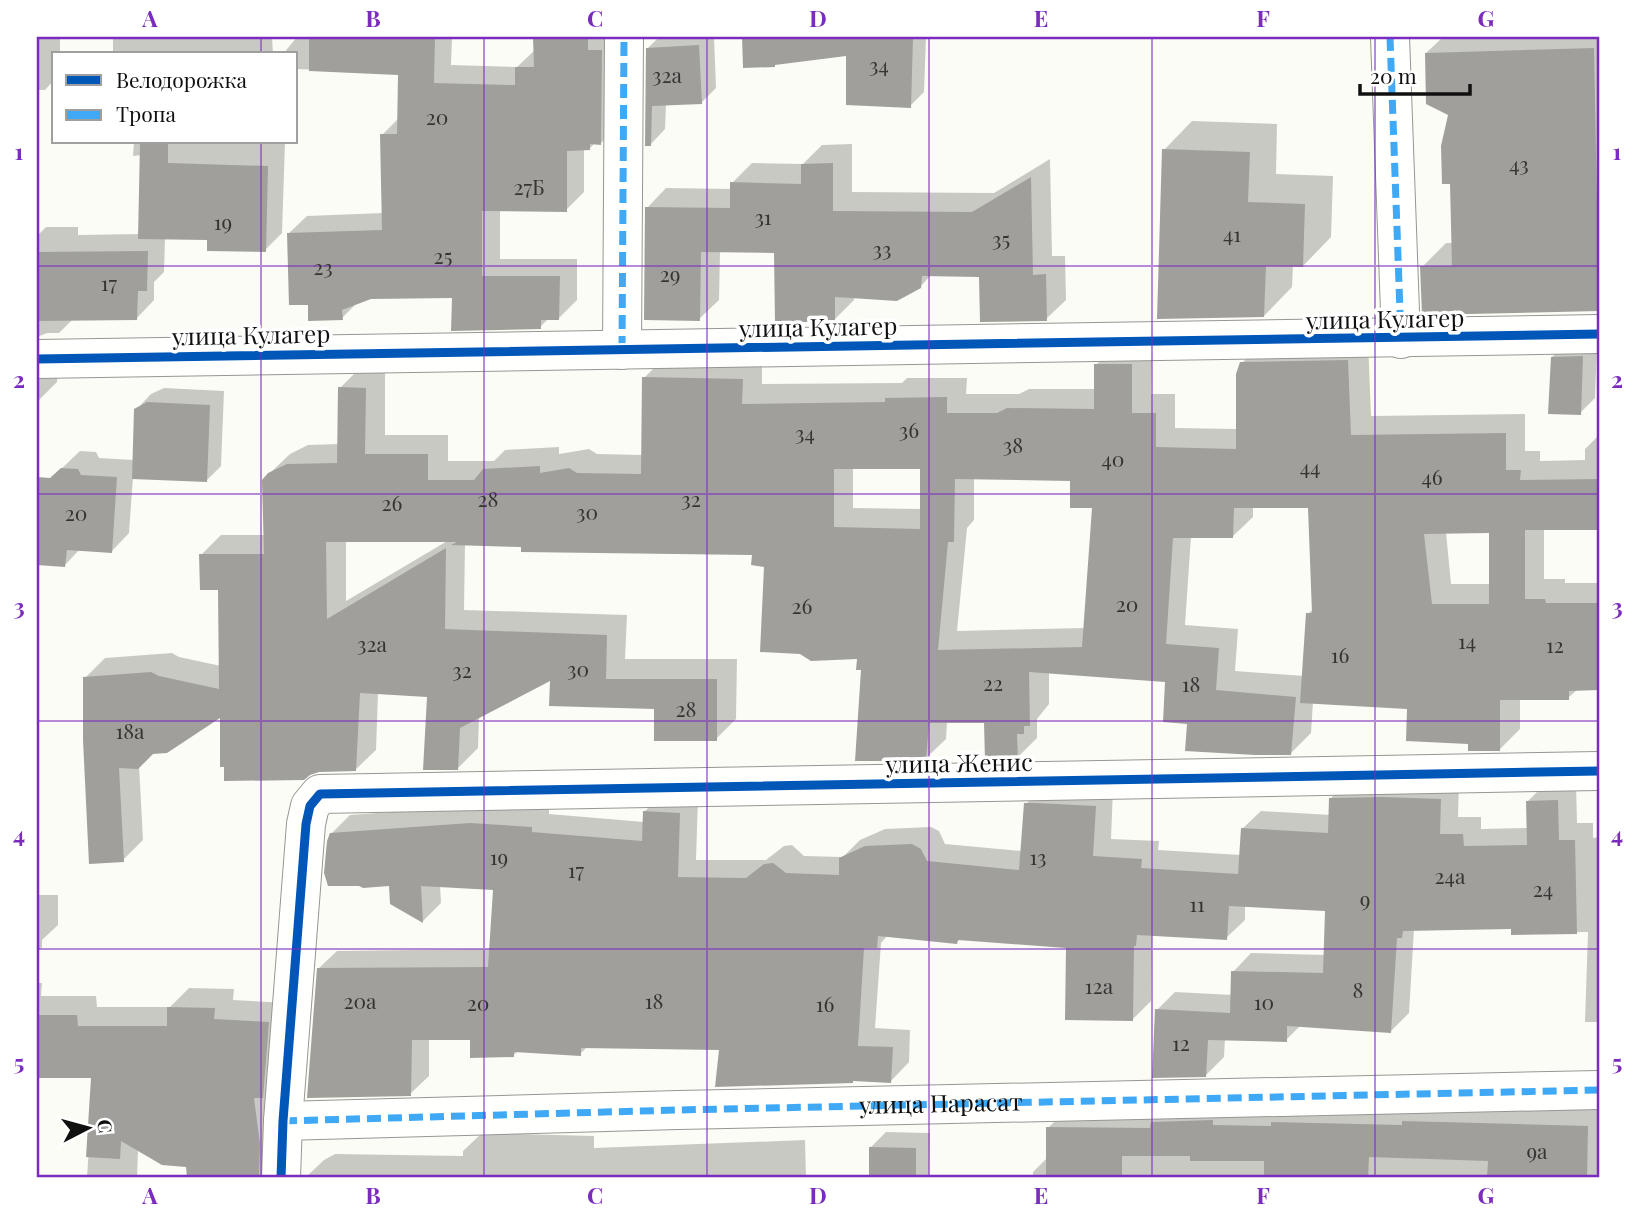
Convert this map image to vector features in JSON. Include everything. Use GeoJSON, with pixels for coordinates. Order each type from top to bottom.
{"type":"FeatureCollection","features":[{"type":"Feature","properties":{"kind":"street"},"geometry":{"type":"LineString","coordinates":[[622,350],[624,37]]}},
{"type":"Feature","properties":{"kind":"street"},"geometry":{"type":"LineString","coordinates":[[1390,37],[1401,339]]}},
{"type":"Feature","properties":{"kind":"street","name":"улица Кулагер"},"geometry":{"type":"LineString","coordinates":[[37,359],[1599,334]]}},
{"type":"Feature","properties":{"kind":"street","name":"улица Женис"},"geometry":{"type":"LineString","coordinates":[[283,1121],[306,824],[310,806],[320,794],[1599,771]]}},
{"type":"Feature","properties":{"kind":"street","name":"улица Парасат"},"geometry":{"type":"LineString","coordinates":[[283,1121],[1599,1090]]}},
{"type":"Feature","properties":{"kind":"street"},"geometry":{"type":"LineString","coordinates":[[281,1178],[283,1121]]}},
{"type":"Feature","properties":{"kind":"building"},"geometry":{"type":"Polygon","coordinates":[[[309,37],[435,37],[434,83],[515,85],[515,67],[534,67],[533,37],[588,37],[588,50],[602,50],[601,145],[590,144],[590,150],[567,151],[567,212],[482,211],[482,276],[560,276],[559,320],[541,320],[541,329],[451,331],[452,298],[371,299],[342,310],[343,320],[308,321],[308,305],[289,305],[287,233],[382,230],[380,134],[397,134],[398,75],[309,71],[309,37]]]}},
{"type":"Feature","properties":{"kind":"building"},"geometry":{"type":"Polygon","coordinates":[[[742,37],[913,37],[911,108],[846,105],[846,56],[775,67],[743,68],[742,37]]]}},
{"type":"Feature","properties":{"kind":"building"},"geometry":{"type":"Polygon","coordinates":[[[699,45],[702,104],[652,106],[651,146],[645,146],[646,48],[699,45]]]}},
{"type":"Feature","properties":{"kind":"building"},"geometry":{"type":"Polygon","coordinates":[[[1594,48],[1599,311],[1422,315],[1420,266],[1452,266],[1450,184],[1442,184],[1441,146],[1448,115],[1426,104],[1425,53],[1594,48]]]}},
{"type":"Feature","properties":{"kind":"building"},"geometry":{"type":"Polygon","coordinates":[[[140,144],[168,144],[168,163],[268,166],[266,252],[207,251],[207,240],[138,239],[140,144]]]}},
{"type":"Feature","properties":{"kind":"building"},"geometry":{"type":"Polygon","coordinates":[[[1162,149],[1250,152],[1248,202],[1305,204],[1303,267],[1266,266],[1264,317],[1157,319],[1162,149]]]}},
{"type":"Feature","properties":{"kind":"building"},"geometry":{"type":"Polygon","coordinates":[[[833,163],[833,211],[972,212],[1031,177],[1033,275],[1046,274],[1047,321],[980,322],[979,277],[922,276],[921,288],[897,301],[835,297],[835,322],[775,322],[774,253],[701,252],[700,321],[644,320],[645,207],[730,208],[730,182],[801,184],[801,164],[833,163]]]}},
{"type":"Feature","properties":{"kind":"building"},"geometry":{"type":"Polygon","coordinates":[[[148,251],[147,291],[138,291],[137,320],[37,321],[37,252],[148,251]]]}},
{"type":"Feature","properties":{"kind":"building"},"geometry":{"type":"Polygon","coordinates":[[[1583,356],[1581,415],[1548,414],[1551,357],[1583,356]]]}},
{"type":"Feature","properties":{"kind":"building"},"geometry":{"type":"Polygon","coordinates":[[[1348,360],[1351,435],[1506,433],[1506,470],[1521,470],[1520,480],[1599,479],[1599,530],[1525,530],[1525,599],[1545,599],[1546,603],[1599,603],[1599,690],[1569,691],[1569,700],[1500,700],[1500,751],[1468,751],[1468,744],[1406,741],[1407,709],[1300,703],[1306,613],[1312,613],[1308,508],[1234,508],[1233,538],[1173,538],[1166,644],[1219,648],[1216,690],[1296,697],[1291,755],[1185,751],[1187,724],[1163,722],[1165,682],[1029,672],[1030,726],[1024,726],[1024,734],[1017,734],[1018,760],[985,760],[984,723],[929,723],[926,761],[855,761],[861,670],[856,670],[857,659],[811,661],[800,654],[760,652],[764,567],[751,565],[752,555],[521,552],[521,547],[451,545],[457,542],[326,542],[327,619],[446,548],[445,629],[607,635],[606,679],[717,679],[717,741],[654,741],[654,709],[549,706],[550,681],[460,728],[458,770],[423,770],[427,697],[360,693],[356,771],[319,772],[304,780],[224,781],[224,767],[220,767],[220,718],[167,753],[153,754],[138,769],[119,768],[124,862],[89,864],[83,677],[151,672],[219,689],[218,590],[200,590],[199,554],[264,554],[262,480],[268,473],[287,464],[337,463],[338,387],[366,388],[365,454],[428,454],[428,480],[474,480],[483,469],[540,466],[540,473],[569,468],[577,473],[641,474],[642,377],[743,379],[742,404],[885,402],[885,398],[947,397],[947,413],[997,413],[1007,408],[1094,409],[1094,364],[1132,364],[1132,413],[1156,413],[1156,447],[1236,449],[1236,374],[1240,362],[1348,360]],[[834,469],[834,527],[920,529],[920,469],[834,469]],[[955,479],[954,542],[948,542],[938,650],[1082,647],[1092,508],[1070,508],[1070,481],[955,479]],[[1489,533],[1424,534],[1432,604],[1489,604],[1489,533]]]}},
{"type":"Feature","properties":{"kind":"building"},"geometry":{"type":"Polygon","coordinates":[[[147,402],[210,405],[207,482],[132,479],[134,409],[147,402]]]}},
{"type":"Feature","properties":{"kind":"building"},"geometry":{"type":"Polygon","coordinates":[[[61,468],[78,469],[81,475],[117,477],[112,553],[67,550],[65,567],[37,565],[37,477],[50,478],[61,468]]]}},
{"type":"Feature","properties":{"kind":"building"},"geometry":{"type":"Polygon","coordinates":[[[1329,798],[1441,799],[1440,834],[1463,834],[1464,846],[1527,845],[1526,801],[1558,800],[1559,840],[1575,840],[1577,934],[1511,935],[1511,929],[1403,931],[1402,938],[1397,938],[1391,1033],[1287,1026],[1287,1042],[1208,1040],[1206,1077],[1152,1078],[1155,1009],[1230,1013],[1231,971],[1323,973],[1325,911],[1229,906],[1227,940],[1137,935],[1134,946],[1133,1021],[1065,1020],[1066,948],[958,940],[957,944],[878,936],[877,948],[864,948],[858,1046],[893,1047],[891,1083],[853,1081],[715,1087],[719,1050],[581,1048],[581,1056],[514,1052],[514,1057],[470,1058],[470,1040],[412,1040],[411,1096],[307,1098],[317,968],[488,967],[493,890],[421,886],[423,923],[390,904],[389,886],[328,886],[324,873],[330,833],[470,823],[532,827],[532,832],[642,841],[643,811],[680,813],[678,877],[746,878],[764,864],[773,863],[786,873],[839,875],[839,858],[865,846],[912,844],[921,849],[927,861],[1019,870],[1024,803],[1035,803],[1096,806],[1093,856],[1142,859],[1141,868],[1238,874],[1241,828],[1328,833],[1329,798]]]}},
{"type":"Feature","properties":{"kind":"building"},"geometry":{"type":"Polygon","coordinates":[[[167,1007],[215,1008],[214,1019],[269,1022],[263,1098],[254,1098],[260,1144],[259,1178],[187,1178],[186,1167],[162,1165],[121,1141],[120,1159],[86,1157],[91,1078],[37,1078],[37,1015],[77,1015],[78,1026],[167,1026],[167,1007]]]}},
{"type":"Feature","properties":{"kind":"building"},"geometry":{"type":"Polygon","coordinates":[[[1213,1120],[1213,1125],[1271,1126],[1271,1122],[1402,1125],[1402,1121],[1588,1126],[1587,1178],[1487,1178],[1488,1161],[1369,1157],[1368,1178],[1264,1178],[1264,1161],[1190,1161],[1190,1156],[1122,1156],[1122,1178],[1046,1178],[1046,1127],[1150,1128],[1151,1122],[1213,1120]]]}},
{"type":"Feature","properties":{"kind":"building"},"geometry":{"type":"Polygon","coordinates":[[[869,1147],[916,1148],[916,1178],[869,1178],[869,1147]]]}},
{"type":"Feature","properties":{"kind":"marked path"},"geometry":{"type":"LineString","coordinates":[[622,350],[624,37]]}},
{"type":"Feature","properties":{"kind":"marked path"},"geometry":{"type":"LineString","coordinates":[[1390,37],[1401,339]]}},
{"type":"Feature","properties":{"kind":"marked path"},"geometry":{"type":"LineString","coordinates":[[283,1121],[1599,1090]]}},
{"type":"Feature","properties":{"kind":"cycle path"},"geometry":{"type":"LineString","coordinates":[[37,359],[1599,334]]}},
{"type":"Feature","properties":{"kind":"cycle path"},"geometry":{"type":"LineString","coordinates":[[281,1178],[306,824],[310,806],[320,794],[1599,771]]}}]}
